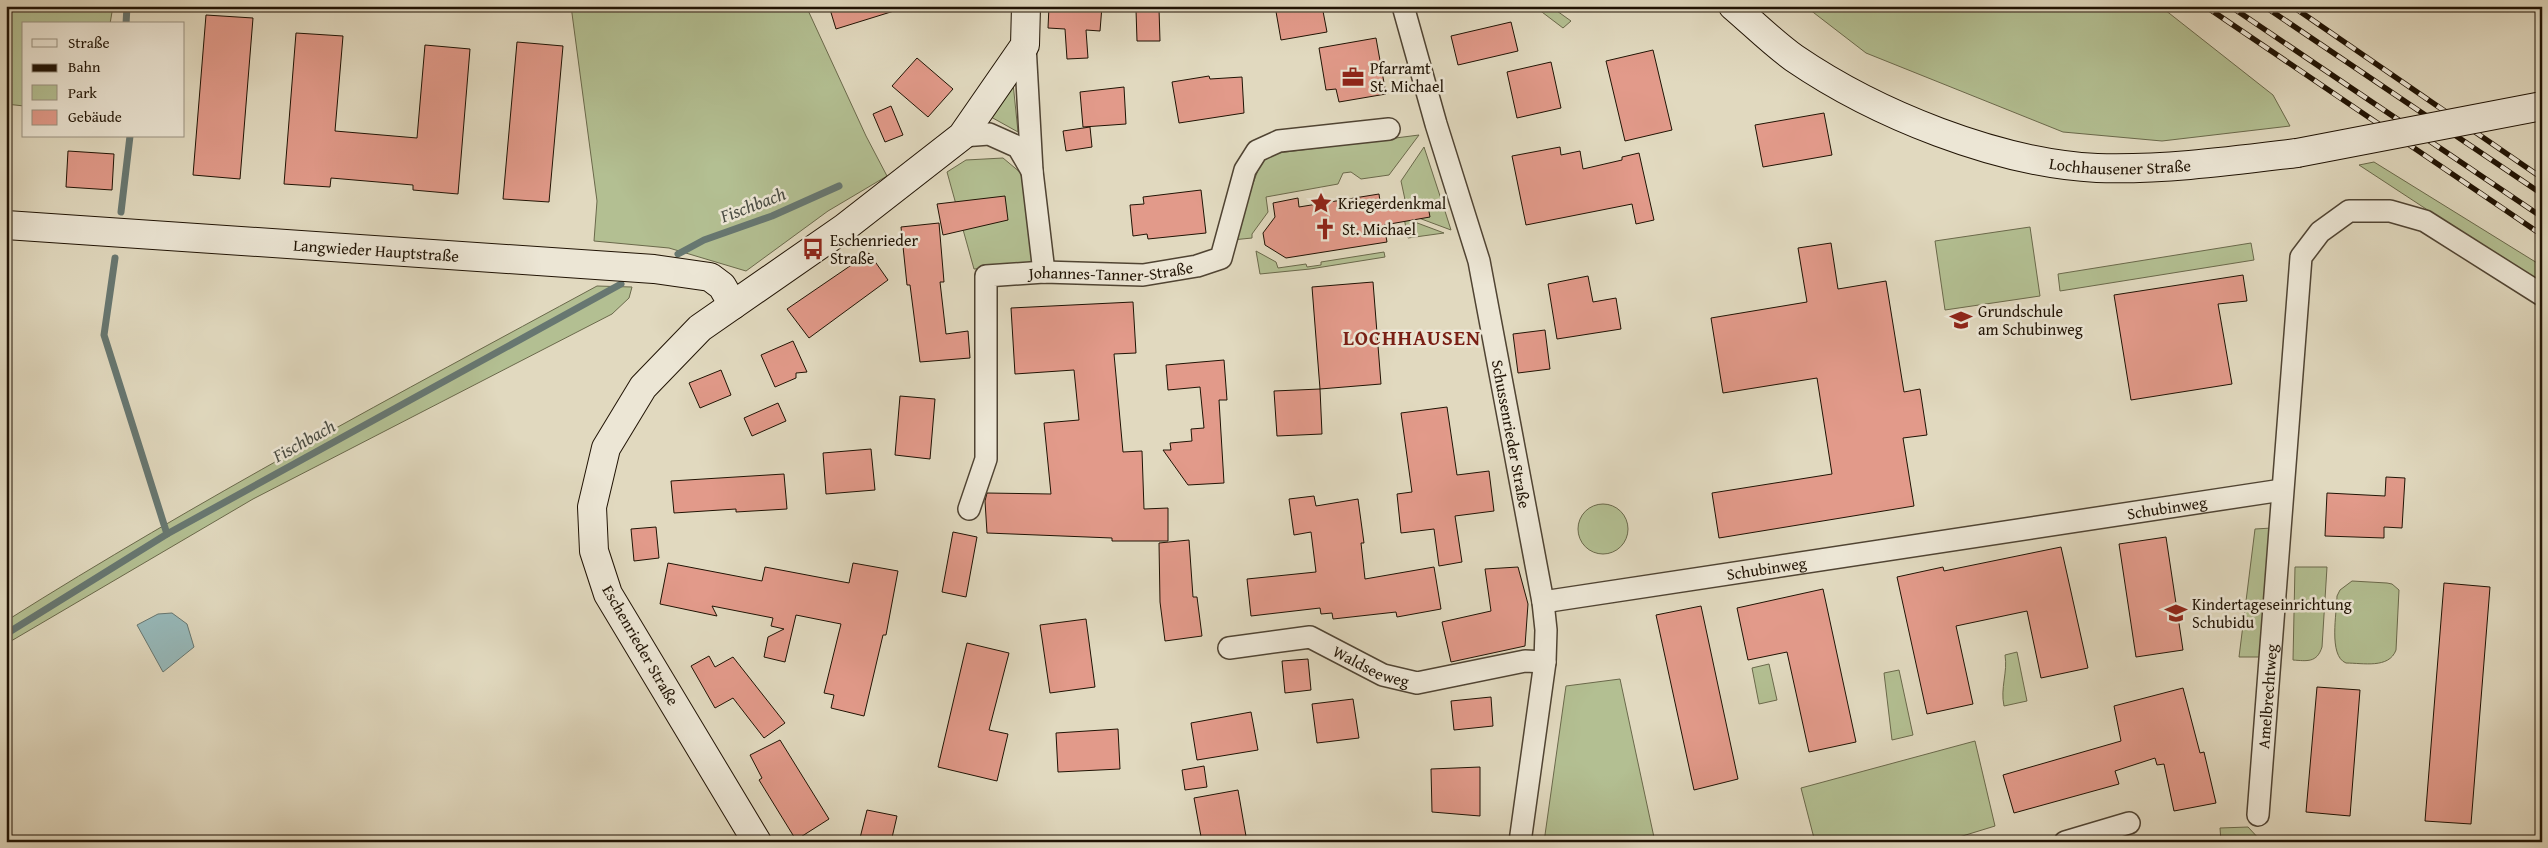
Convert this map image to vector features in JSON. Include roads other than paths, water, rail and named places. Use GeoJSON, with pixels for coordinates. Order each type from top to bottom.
{"type":"FeatureCollection","features":[{"type":"Feature","properties":{"kind":"street"},"geometry":{"type":"LineString","coordinates":[[1026,6],[1032,171],[1044,272]]}},
{"type":"Feature","properties":{"kind":"street","name":"Schussenrieder Straße"},"geometry":{"type":"LineString","coordinates":[[1403,6],[1436,124],[1479,261],[1543,602],[1546,630],[1545,662],[1520,842]]}},
{"type":"Feature","properties":{"kind":"street","name":"Lochhausener Straße"},"geometry":{"type":"LineString","coordinates":[[1734,6],[1794,58],[1888,112],[1991,149],[2043,161],[2096,168],[2188,167],[2297,153],[2542,106]]}},
{"type":"Feature","properties":{"kind":"street"},"geometry":{"type":"LineString","coordinates":[[962,136],[1026,45]]}},
{"type":"Feature","properties":{"kind":"street","name":"Johannes-Tanner-Straße"},"geometry":{"type":"LineString","coordinates":[[970,509],[986,459],[986,276],[1044,272],[1143,275],[1197,266],[1221,258],[1246,170],[1257,151],[1279,141],[1389,129]]}},
{"type":"Feature","properties":{"kind":"street"},"geometry":{"type":"LineString","coordinates":[[962,136],[989,134],[1018,147],[1032,171]]}},
{"type":"Feature","properties":{"kind":"street","name":"Eschenrieder Straße"},"geometry":{"type":"LineString","coordinates":[[756,842],[608,594],[594,551],[592,507],[606,448],[642,387],[700,328],[844,228],[962,136]]}},
{"type":"Feature","properties":{"kind":"street"},"geometry":{"type":"LineString","coordinates":[[2282,490],[2301,257],[2320,232],[2349,212],[2390,211],[2425,221],[2542,295]]}},
{"type":"Feature","properties":{"kind":"street","name":"Langwieder Hauptstraße"},"geometry":{"type":"LineString","coordinates":[[6,225],[654,269],[710,277],[722,286],[733,304]]}},
{"type":"Feature","properties":{"kind":"street","name":"Schubinweg"},"geometry":{"type":"LineString","coordinates":[[1543,602],[2282,490]]}},
{"type":"Feature","properties":{"kind":"street","name":"Amelbrechtweg"},"geometry":{"type":"LineString","coordinates":[[2258,815],[2282,490]]}},
{"type":"Feature","properties":{"kind":"street","name":"Waldseeweg"},"geometry":{"type":"LineString","coordinates":[[1229,648],[1310,637],[1383,675],[1417,683],[1525,661],[1545,662]]}},
{"type":"Feature","properties":{"kind":"street"},"geometry":{"type":"LineString","coordinates":[[2066,842],[2129,822]]}},
{"type":"Feature","properties":{"kind":"water"},"geometry":{"type":"Polygon","coordinates":[[[172,613],[187,624],[194,647],[163,672],[137,625],[158,614],[172,613]]]}},
{"type":"Feature","properties":{"kind":"waterway","name":"Fischbach"},"geometry":{"type":"LineString","coordinates":[[126,22],[127,6]]}},
{"type":"Feature","properties":{"kind":"waterway","name":"Fischbach"},"geometry":{"type":"LineString","coordinates":[[121,212],[130,138]]}},
{"type":"Feature","properties":{"kind":"waterway","name":"Fischbach"},"geometry":{"type":"LineString","coordinates":[[678,254],[704,240],[772,216],[839,186]]}},
{"type":"Feature","properties":{"kind":"waterway"},"geometry":{"type":"LineString","coordinates":[[115,258],[104,335],[167,534]]}},
{"type":"Feature","properties":{"kind":"waterway","name":"Fischbach"},"geometry":{"type":"LineString","coordinates":[[6,634],[167,534],[621,284]]}},
{"type":"Feature","properties":{"kind":"railway"},"geometry":{"type":"LineString","coordinates":[[2205,6],[2542,235]]}},
{"type":"Feature","properties":{"kind":"railway"},"geometry":{"type":"LineString","coordinates":[[2230,6],[2542,217]]}},
{"type":"Feature","properties":{"kind":"railway"},"geometry":{"type":"LineString","coordinates":[[2264,6],[2542,194]]}},
{"type":"Feature","properties":{"kind":"railway"},"geometry":{"type":"LineString","coordinates":[[2292,6],[2542,178]]}},
{"type":"Feature","properties":{"kind":"place","name":"Pfarramt St. Michael"},"geometry":{"type":"Point","coordinates":[1353,77]}},
{"type":"Feature","properties":{"kind":"place","name":"Kriegerdenkmal"},"geometry":{"type":"Point","coordinates":[1321,203]}},
{"type":"Feature","properties":{"kind":"place","name":"St. Michael"},"geometry":{"type":"Point","coordinates":[1325,229]}},
{"type":"Feature","properties":{"kind":"place","name":"Eschenrieder Straße"},"geometry":{"type":"Point","coordinates":[813,249]}},
{"type":"Feature","properties":{"kind":"place","name":"Grundschule am Schubinweg"},"geometry":{"type":"Point","coordinates":[1961,320]}},
{"type":"Feature","properties":{"kind":"place","name":"Kindertageseinrichtung Schubidu"},"geometry":{"type":"Point","coordinates":[2176,613]}},
{"type":"Feature","properties":{"kind":"district","name":"LOCHHAUSEN"},"geometry":{"type":"Point","coordinates":[1412,338]}}]}
